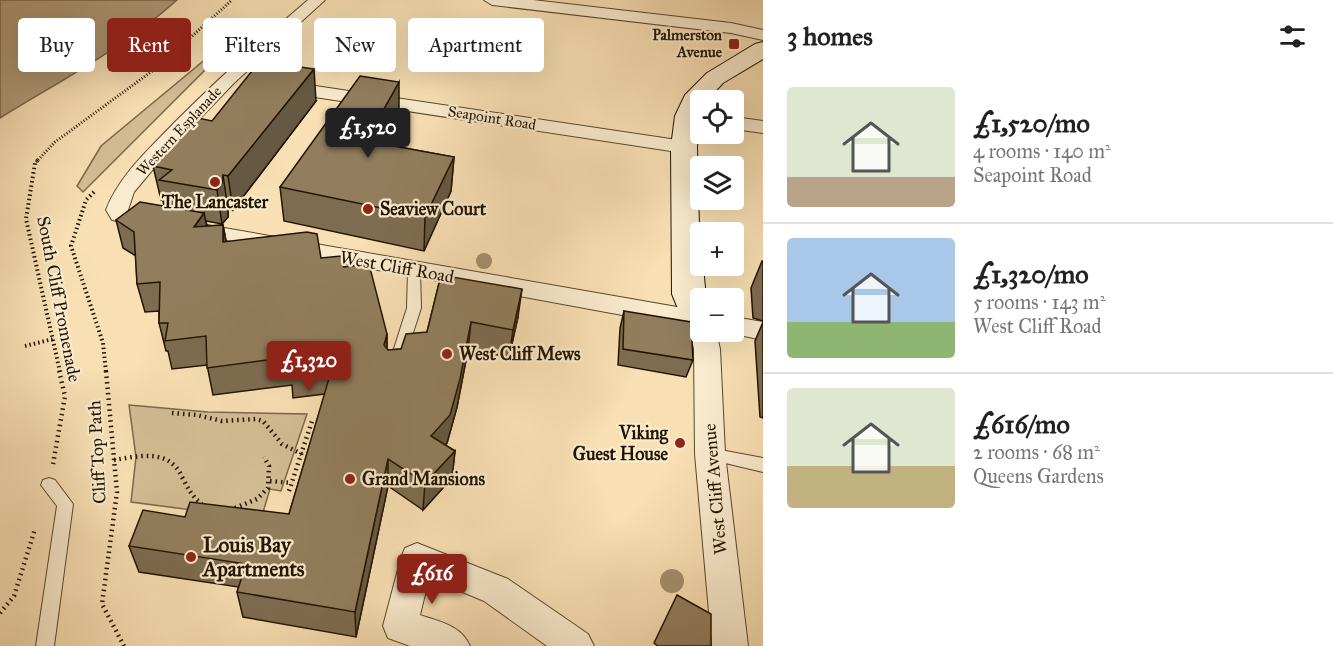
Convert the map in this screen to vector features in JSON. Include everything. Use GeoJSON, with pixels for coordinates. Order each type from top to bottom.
{"type":"FeatureCollection","features":[{"type":"Feature","properties":{"kind":"street","name":"Western Esplanade"},"geometry":{"type":"LineString","coordinates":[[124,191],[158,151],[228,79],[317,0]]}},
{"type":"Feature","properties":{"kind":"street"},"geometry":{"type":"LineString","coordinates":[[492,0],[731,28],[763,35]]}},
{"type":"Feature","properties":{"kind":"street"},"geometry":{"type":"LineString","coordinates":[[704,90],[715,78],[763,49]]}},
{"type":"Feature","properties":{"kind":"street","name":"Seapoint Road"},"geometry":{"type":"LineString","coordinates":[[228,79],[684,147]]}},
{"type":"Feature","properties":{"kind":"street"},"geometry":{"type":"LineString","coordinates":[[744,124],[763,127]]}},
{"type":"Feature","properties":{"kind":"street"},"geometry":{"type":"LineString","coordinates":[[690,129],[684,147],[688,294],[690,299]]}},
{"type":"Feature","properties":{"kind":"street","name":"West Cliff Road"},"geometry":{"type":"LineString","coordinates":[[124,191],[117,210],[120,215],[131,218],[690,322]]}},
{"type":"Feature","properties":{"kind":"street"},"geometry":{"type":"LineString","coordinates":[[744,328],[763,331]]}},
{"type":"Feature","properties":{"kind":"street","name":"West Cliff Avenue"},"geometry":{"type":"LineString","coordinates":[[705,342],[710,454],[730,646]]}},
{"type":"Feature","properties":{"kind":"street"},"geometry":{"type":"LineString","coordinates":[[452,646],[441,639],[400,626],[417,558],[496,590],[576,646]]}},
{"type":"Feature","properties":{"kind":"lane"},"geometry":{"type":"LineString","coordinates":[[393,372],[414,308],[414,270]]}},
{"type":"Feature","properties":{"kind":"lane"},"geometry":{"type":"LineString","coordinates":[[710,454],[763,465]]}},
{"type":"Feature","properties":{"kind":"lane"},"geometry":{"type":"LineString","coordinates":[[45,646],[65,504],[49,485]]}},
{"type":"Feature","properties":{"kind":"path","name":"South Cliff Promenade"},"geometry":{"type":"LineString","coordinates":[[0,613],[14,596],[49,485],[65,396],[26,219],[35,163],[55,142],[159,66],[232,0]]}},
{"type":"Feature","properties":{"kind":"path","name":"Cliff Top Path"},"geometry":{"type":"LineString","coordinates":[[96,190],[86,200],[71,246],[103,343],[117,492],[102,604],[124,646]]}},
{"type":"Feature","properties":{"kind":"path"},"geometry":{"type":"LineString","coordinates":[[25,346],[53,339]]}},
{"type":"Feature","properties":{"kind":"path"},"geometry":{"type":"LineString","coordinates":[[172,413],[197,415],[222,421],[256,419],[263,421],[282,444],[302,454]]}},
{"type":"Feature","properties":{"kind":"path"},"geometry":{"type":"LineString","coordinates":[[289,491],[312,421]]}},
{"type":"Feature","properties":{"kind":"path"},"geometry":{"type":"LineString","coordinates":[[114,460],[152,454],[164,456],[173,461],[190,493],[198,502],[205,505]]}},
{"type":"Feature","properties":{"kind":"path"},"geometry":{"type":"LineString","coordinates":[[225,510],[242,507],[257,499],[268,488],[269,466],[264,457]]}},
{"type":"Feature","properties":{"kind":"path"},"geometry":{"type":"LineString","coordinates":[[270,481],[292,483]]}},
{"type":"Feature","properties":{"kind":"shaded area"},"geometry":{"type":"Polygon","coordinates":[[[0,0],[177,0],[156,18],[107,18],[107,53],[95,60],[95,18],[18,18],[18,72],[77,72],[0,118],[0,0]]]}},
{"type":"Feature","properties":{"kind":"shaded area"},"geometry":{"type":"Polygon","coordinates":[[[203,61],[203,72],[83,192],[77,186],[101,146],[203,61]]]}},
{"type":"Feature","properties":{"kind":"shaded area"},"geometry":{"type":"Polygon","coordinates":[[[129,405],[208,412],[307,414],[281,491],[270,489],[261,519],[131,502],[136,457],[129,405]]]}},
{"type":"Feature","properties":{"kind":"building"},"geometry":{"type":"Polygon","coordinates":[[[302,67],[314,69],[228,176],[223,175],[222,183],[217,190],[159,180],[172,170],[153,166],[198,118],[212,121],[251,72],[302,72],[302,67]]]}},
{"type":"Feature","properties":{"kind":"building"},"geometry":{"type":"Polygon","coordinates":[[[360,76],[399,82],[366,141],[454,157],[425,217],[280,187],[360,76]]]}},
{"type":"Feature","properties":{"kind":"building"},"geometry":{"type":"Polygon","coordinates":[[[140,202],[204,213],[194,227],[223,225],[223,242],[307,232],[317,234],[321,258],[341,256],[344,267],[369,264],[387,334],[384,345],[388,350],[401,349],[406,334],[427,332],[441,275],[522,289],[513,330],[471,322],[460,379],[450,415],[431,436],[455,451],[425,483],[388,459],[355,612],[237,592],[246,564],[129,546],[143,510],[185,517],[190,502],[289,514],[333,365],[290,371],[289,357],[207,368],[206,336],[165,341],[168,323],[159,323],[160,282],[137,284],[134,232],[116,220],[140,202]]]}},
{"type":"Feature","properties":{"kind":"building"},"geometry":{"type":"Polygon","coordinates":[[[624,311],[690,322],[693,360],[623,349],[624,311]]]}},
{"type":"Feature","properties":{"kind":"building"},"geometry":{"type":"Polygon","coordinates":[[[677,595],[711,614],[711,646],[658,646],[654,643],[677,595]]]}},
{"type":"Feature","properties":{"kind":"place","name":"Palmerston Avenue"},"geometry":{"type":"Point","coordinates":[734,44]}},
{"type":"Feature","properties":{"kind":"place","name":"The Lancaster"},"geometry":{"type":"Point","coordinates":[215,182]}},
{"type":"Feature","properties":{"kind":"place","name":"Seaview Court"},"geometry":{"type":"Point","coordinates":[368,209]}},
{"type":"Feature","properties":{"kind":"place","name":"West Cliff Mews"},"geometry":{"type":"Point","coordinates":[447,354]}},
{"type":"Feature","properties":{"kind":"place","name":"Viking Guest House"},"geometry":{"type":"Point","coordinates":[680,443]}},
{"type":"Feature","properties":{"kind":"place","name":"Grand Mansions"},"geometry":{"type":"Point","coordinates":[350,479]}},
{"type":"Feature","properties":{"kind":"place","name":"Louis Bay Apartments"},"geometry":{"type":"Point","coordinates":[191,557]}}]}
